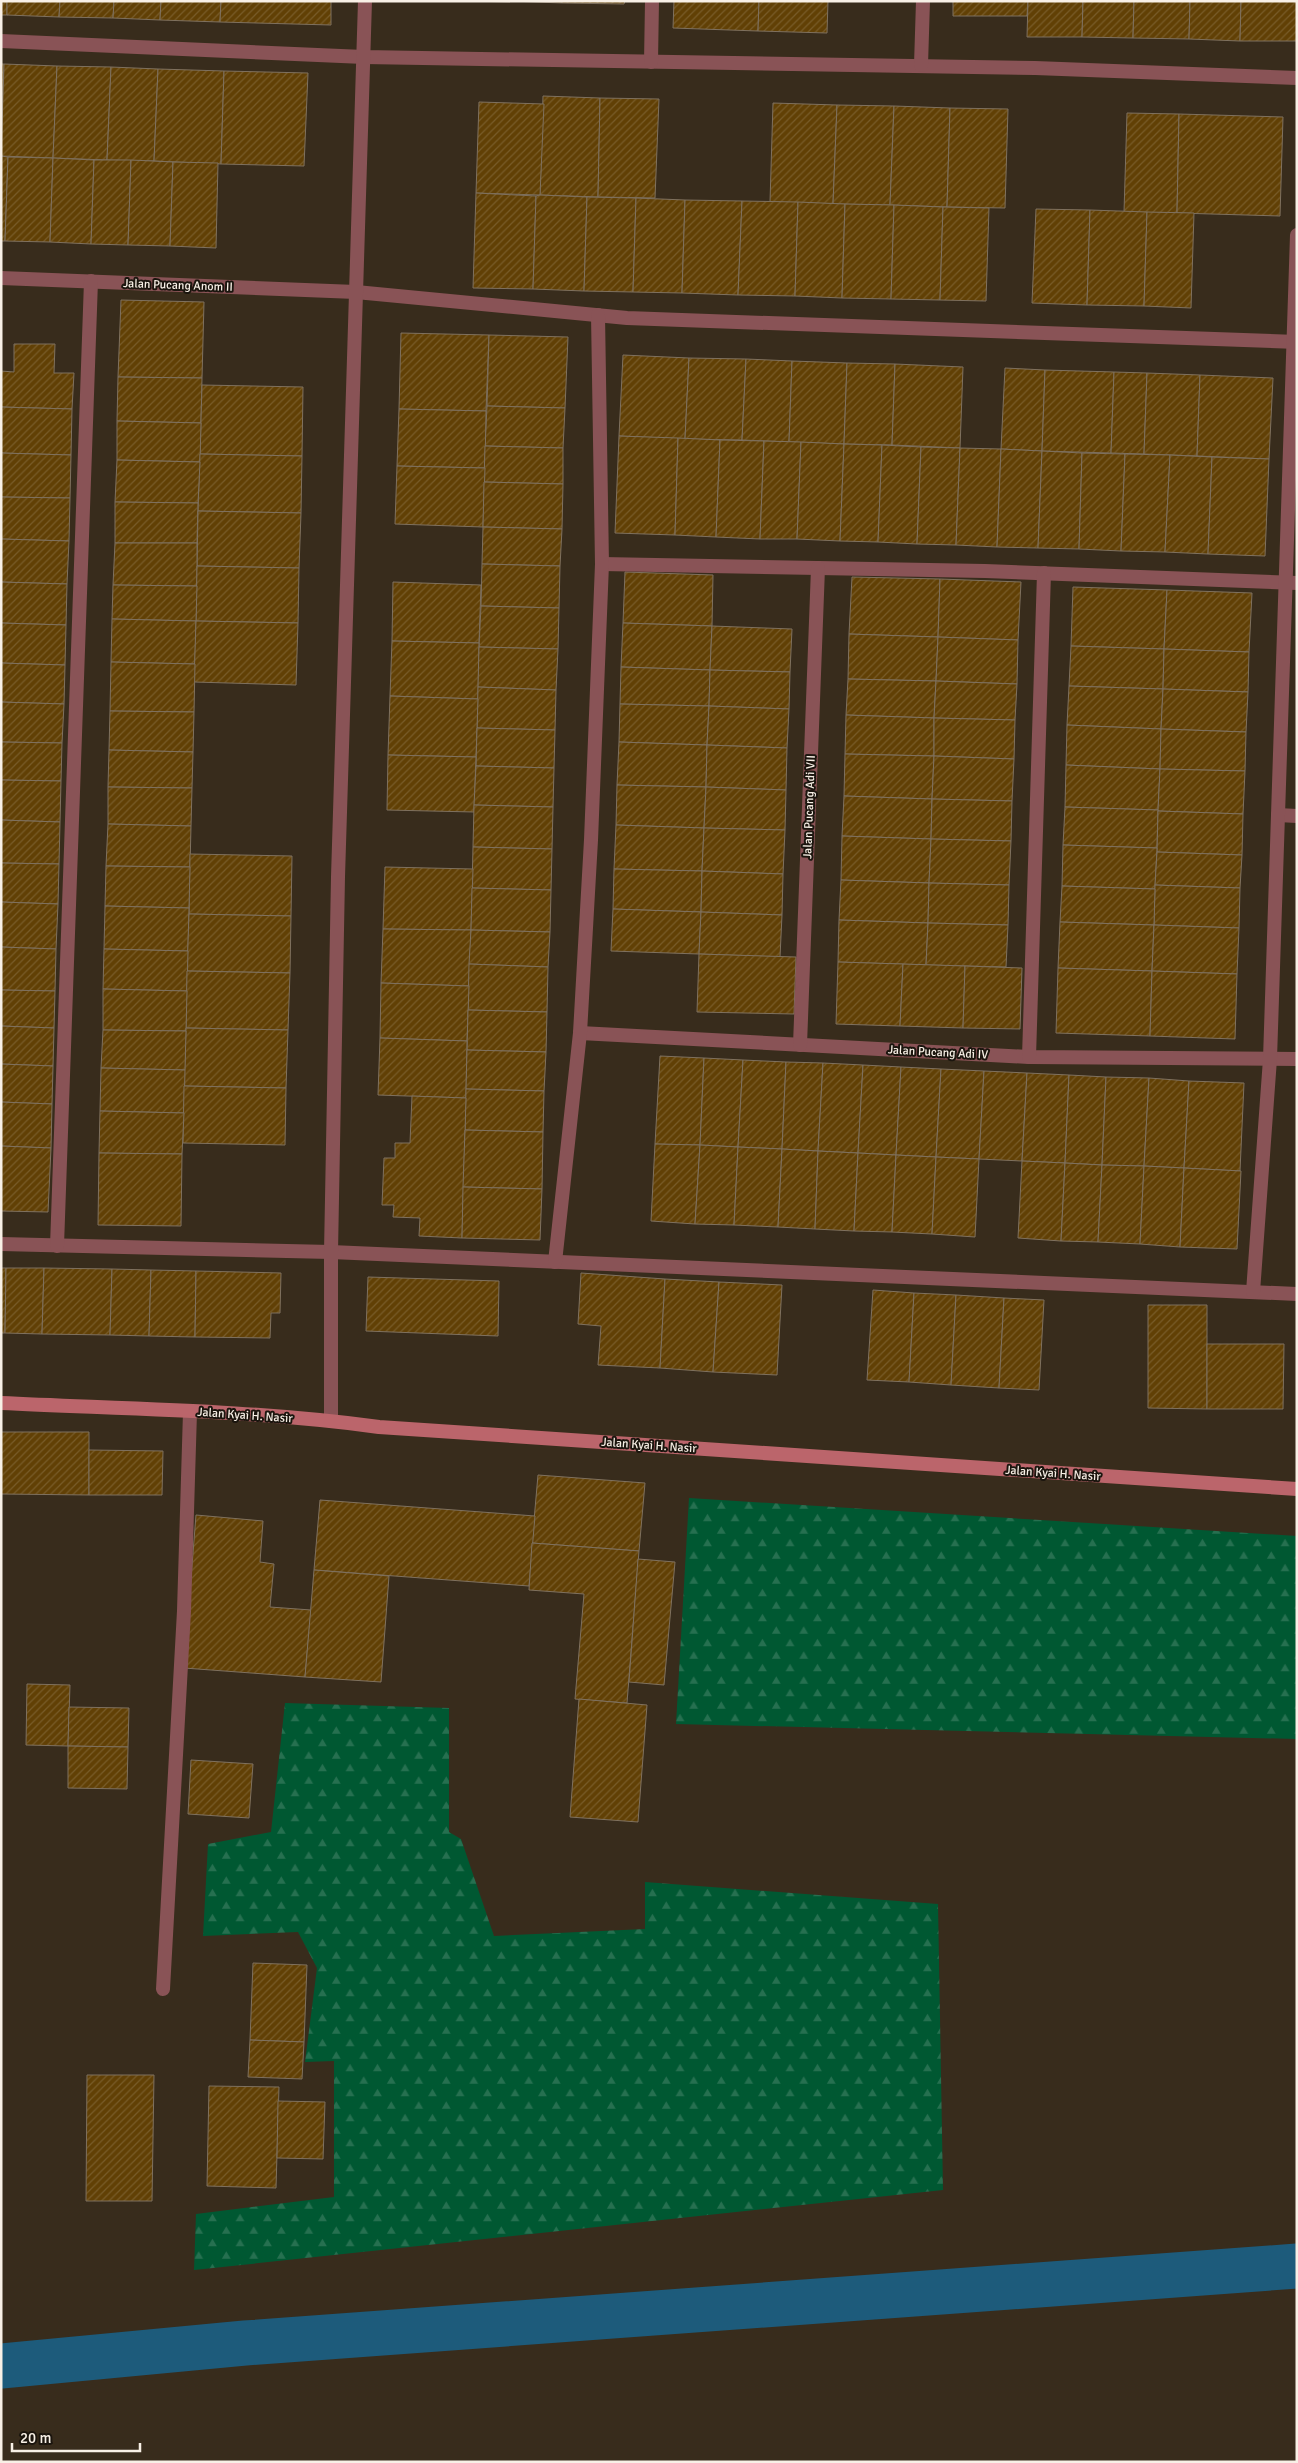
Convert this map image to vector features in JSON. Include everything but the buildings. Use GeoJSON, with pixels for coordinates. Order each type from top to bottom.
{"type":"FeatureCollection","features":[{"type":"Feature","properties":{"kind":"main road","name":"Jalan Kyai H. Nasir"},"geometry":{"type":"LineString","coordinates":[[1,1404],[190,1412],[331,1421],[389,1428],[1297,1489]]}},
{"type":"Feature","properties":{"kind":"street"},"geometry":{"type":"LineString","coordinates":[[331,1421],[331,1252],[339,857],[365,1]]}},
{"type":"Feature","properties":{"kind":"street"},"geometry":{"type":"LineString","coordinates":[[651,62],[652,1]]}},
{"type":"Feature","properties":{"kind":"street"},"geometry":{"type":"LineString","coordinates":[[921,66],[923,1]]}},
{"type":"Feature","properties":{"kind":"street"},"geometry":{"type":"LineString","coordinates":[[1,41],[364,57],[921,66],[1297,78]]}},
{"type":"Feature","properties":{"kind":"street"},"geometry":{"type":"LineString","coordinates":[[1253,1292],[1270,1059],[1278,815],[1291,583],[1297,235]]}},
{"type":"Feature","properties":{"kind":"street","name":"Jalan Pucang Anom II"},"geometry":{"type":"LineString","coordinates":[[1,278],[356,292],[627,318],[1294,342]]}},
{"type":"Feature","properties":{"kind":"street"},"geometry":{"type":"LineString","coordinates":[[57,1246],[91,281]]}},
{"type":"Feature","properties":{"kind":"street"},"geometry":{"type":"LineString","coordinates":[[555,1262],[580,1033],[602,564],[598,315]]}},
{"type":"Feature","properties":{"kind":"street"},"geometry":{"type":"LineString","coordinates":[[602,564],[1044,573],[1291,583]]}},
{"type":"Feature","properties":{"kind":"street","name":"Jalan Pucang Adi VII"},"geometry":{"type":"LineString","coordinates":[[800,1045],[818,568]]}},
{"type":"Feature","properties":{"kind":"street"},"geometry":{"type":"LineString","coordinates":[[1029,1057],[1044,573]]}},
{"type":"Feature","properties":{"kind":"street"},"geometry":{"type":"LineString","coordinates":[[1278,815],[1297,816]]}},
{"type":"Feature","properties":{"kind":"street","name":"Jalan Pucang Adi IV"},"geometry":{"type":"LineString","coordinates":[[580,1033],[1029,1057],[1297,1060]]}},
{"type":"Feature","properties":{"kind":"street"},"geometry":{"type":"LineString","coordinates":[[1,1244],[331,1252],[1297,1294]]}},
{"type":"Feature","properties":{"kind":"street"},"geometry":{"type":"LineString","coordinates":[[163,1989],[184,1611],[190,1412]]}},
{"type":"Feature","properties":{"kind":"green space"},"geometry":{"type":"Polygon","coordinates":[[[689,1498],[1297,1536],[1297,1739],[676,1724],[689,1498]]]}},
{"type":"Feature","properties":{"kind":"green space"},"geometry":{"type":"Polygon","coordinates":[[[285,1703],[449,1708],[449,1832],[461,1839],[494,1936],[645,1929],[645,1882],[938,1904],[943,2190],[194,2270],[196,2214],[334,2197],[334,2061],[305,2062],[317,1968],[298,1932],[203,1936],[208,1844],[271,1832],[285,1703]]]}},
{"type":"Feature","properties":{"kind":"waterway"},"geometry":{"type":"LineString","coordinates":[[1,2366],[245,2343],[1297,2266]]}}]}
